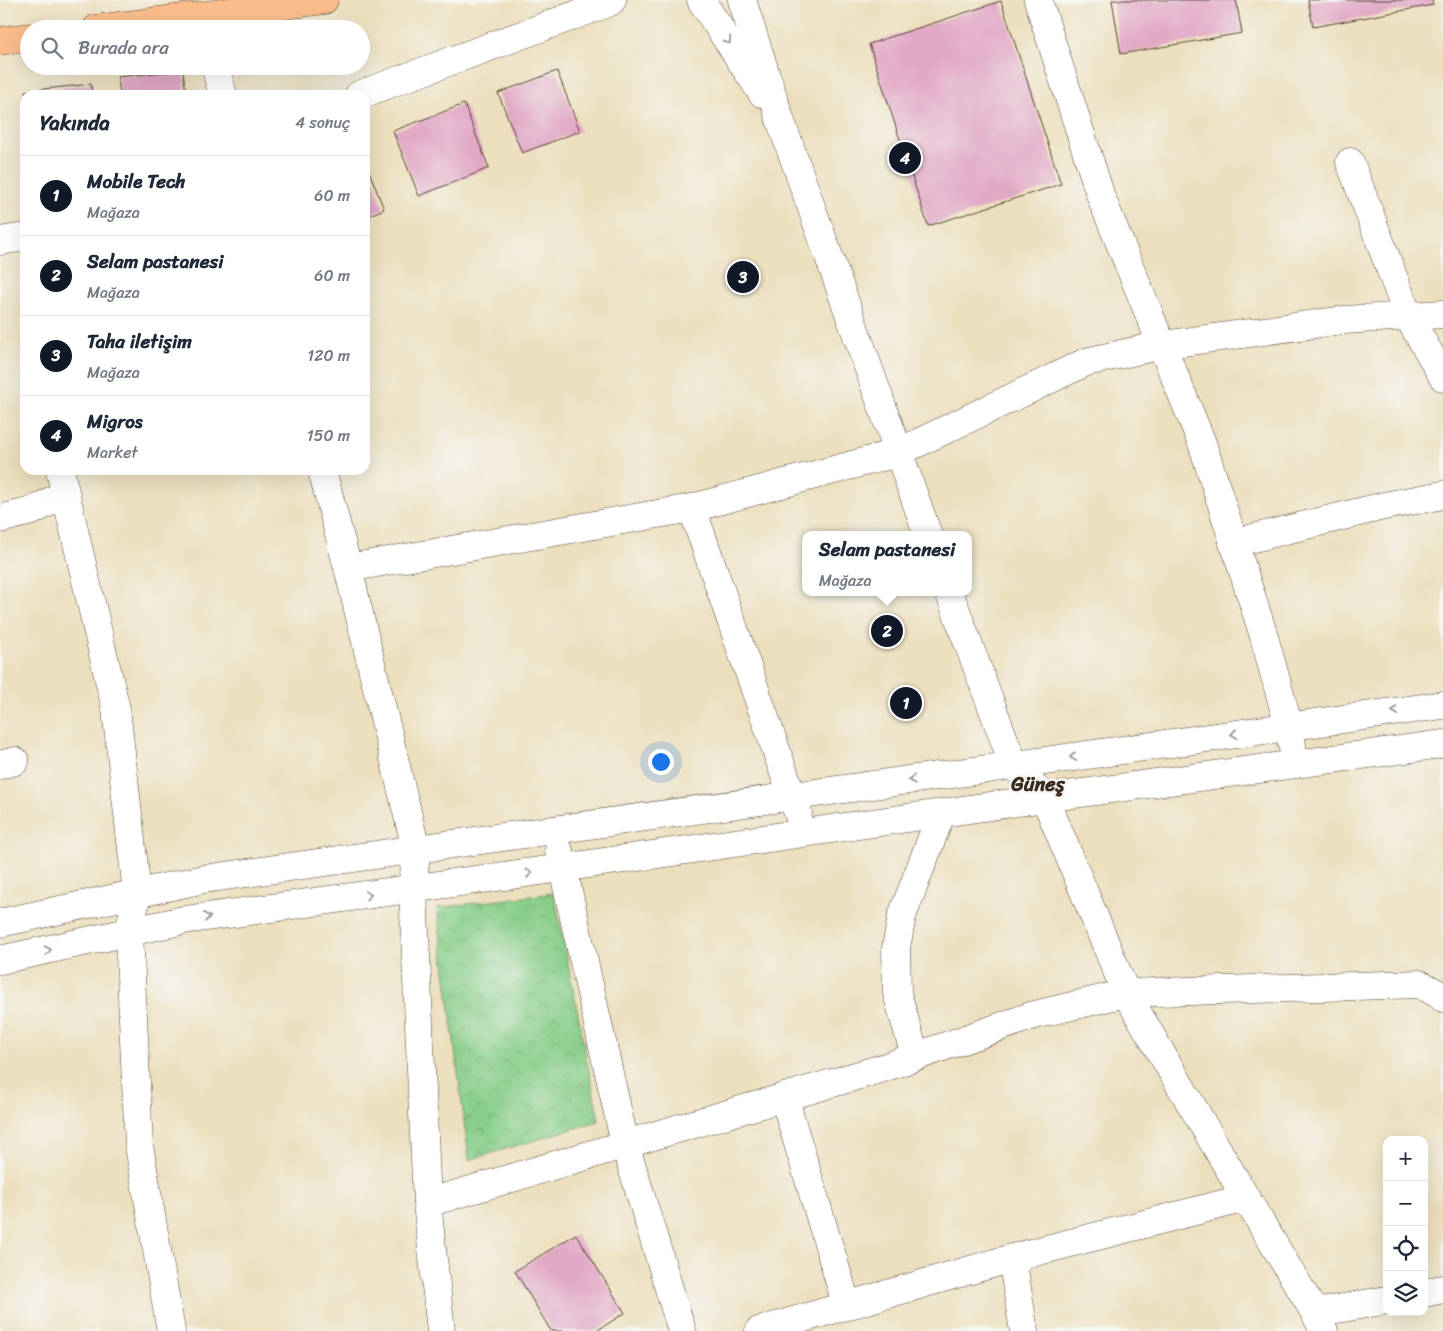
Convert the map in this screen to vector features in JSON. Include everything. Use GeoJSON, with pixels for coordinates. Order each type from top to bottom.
{"type":"FeatureCollection","features":[{"type":"Feature","properties":{"kind":"main road"},"geometry":{"type":"LineString","coordinates":[[214,20],[324,0]]}},
{"type":"Feature","properties":{"kind":"main road"},"geometry":{"type":"LineString","coordinates":[[0,41],[20,38]]}},
{"type":"Feature","properties":{"kind":"street"},"geometry":{"type":"LineString","coordinates":[[370,91],[612,0]]}},
{"type":"Feature","properties":{"kind":"street"},"geometry":{"type":"LineString","coordinates":[[701,0],[781,122]]}},
{"type":"Feature","properties":{"kind":"street"},"geometry":{"type":"LineString","coordinates":[[742,0],[781,122],[927,531]]}},
{"type":"Feature","properties":{"kind":"street"},"geometry":{"type":"LineString","coordinates":[[1038,0],[1101,197],[1202,443],[1263,633],[1290,726],[1295,763]]}},
{"type":"Feature","properties":{"kind":"street"},"geometry":{"type":"LineString","coordinates":[[217,75],[222,90]]}},
{"type":"Feature","properties":{"kind":"street"},"geometry":{"type":"LineString","coordinates":[[1350,162],[1408,316],[1443,377]]}},
{"type":"Feature","properties":{"kind":"street"},"geometry":{"type":"LineString","coordinates":[[0,241],[20,237]]}},
{"type":"Feature","properties":{"kind":"street"},"geometry":{"type":"LineString","coordinates":[[348,568],[692,508],[898,453],[1086,362],[1162,345],[1344,320],[1443,314]]}},
{"type":"Feature","properties":{"kind":"street"},"geometry":{"type":"LineString","coordinates":[[323,475],[348,568],[416,849],[414,889],[428,1202],[441,1331]]}},
{"type":"Feature","properties":{"kind":"street"},"geometry":{"type":"LineString","coordinates":[[0,519],[32,511],[62,482]]}},
{"type":"Feature","properties":{"kind":"street"},"geometry":{"type":"LineString","coordinates":[[62,482],[116,709],[137,893],[129,933],[139,1146],[171,1331]]}},
{"type":"Feature","properties":{"kind":"street"},"geometry":{"type":"LineString","coordinates":[[1234,543],[1384,506],[1443,495]]}},
{"type":"Feature","properties":{"kind":"street"},"geometry":{"type":"LineString","coordinates":[[692,508],[793,796],[804,834]]}},
{"type":"Feature","properties":{"kind":"street"},"geometry":{"type":"LineString","coordinates":[[950,596],[1014,766],[1045,798],[1126,993],[1319,1322],[1383,1301]]}},
{"type":"Feature","properties":{"kind":"street"},"geometry":{"type":"LineString","coordinates":[[0,923],[204,879],[1443,704]]}},
{"type":"Feature","properties":{"kind":"street"},"geometry":{"type":"LineString","coordinates":[[0,960],[184,920],[804,834],[1295,763],[1443,744]]}},
{"type":"Feature","properties":{"kind":"street"},"geometry":{"type":"LineString","coordinates":[[915,1056],[898,993],[896,948],[902,916],[941,814]]}},
{"type":"Feature","properties":{"kind":"street"},"geometry":{"type":"LineString","coordinates":[[555,830],[625,1144],[682,1331]]}},
{"type":"Feature","properties":{"kind":"street"},"geometry":{"type":"LineString","coordinates":[[428,1202],[883,1068],[1034,1015],[1126,993],[1420,984],[1443,998]]}},
{"type":"Feature","properties":{"kind":"street"},"geometry":{"type":"LineString","coordinates":[[784,1097],[847,1306]]}},
{"type":"Feature","properties":{"kind":"street"},"geometry":{"type":"LineString","coordinates":[[759,1331],[1012,1258],[1246,1198]]}},
{"type":"Feature","properties":{"kind":"street"},"geometry":{"type":"LineString","coordinates":[[1012,1258],[1024,1331]]}},
{"type":"Feature","properties":{"kind":"street"},"geometry":{"type":"LineString","coordinates":[[1428,1291],[1443,1289]]}},
{"type":"Feature","properties":{"kind":"green space"},"geometry":{"type":"Polygon","coordinates":[[[554,893],[599,1121],[469,1160],[437,908],[554,893]]]}},
{"type":"Feature","properties":{"kind":"building"},"geometry":{"type":"Polygon","coordinates":[[[1112,0],[1236,0],[1242,33],[1121,54],[1112,0]]]}},
{"type":"Feature","properties":{"kind":"building"},"geometry":{"type":"Polygon","coordinates":[[[1308,0],[1432,0],[1433,5],[1313,27],[1308,0]]]}},
{"type":"Feature","properties":{"kind":"building"},"geometry":{"type":"Polygon","coordinates":[[[1001,1],[1061,184],[928,226],[869,44],[1001,1]]]}},
{"type":"Feature","properties":{"kind":"building"},"geometry":{"type":"Polygon","coordinates":[[[557,71],[580,131],[522,153],[498,93],[557,71]]]}},
{"type":"Feature","properties":{"kind":"building"},"geometry":{"type":"Polygon","coordinates":[[[184,75],[185,90],[119,90],[118,77],[184,75]]]}},
{"type":"Feature","properties":{"kind":"building"},"geometry":{"type":"Polygon","coordinates":[[[91,84],[92,90],[34,90],[91,84]]]}},
{"type":"Feature","properties":{"kind":"building"},"geometry":{"type":"Polygon","coordinates":[[[464,104],[489,168],[419,196],[393,131],[464,104]]]}},
{"type":"Feature","properties":{"kind":"building"},"geometry":{"type":"Polygon","coordinates":[[[370,174],[384,209],[370,215],[370,174]]]}},
{"type":"Feature","properties":{"kind":"building"},"geometry":{"type":"Polygon","coordinates":[[[576,1234],[625,1313],[596,1331],[551,1331],[515,1271],[576,1234]]]}},
{"type":"Feature","properties":{"kind":"place","name":"Migros"},"geometry":{"type":"Point","coordinates":[905,158]}},
{"type":"Feature","properties":{"kind":"place","name":"Taha iletişim"},"geometry":{"type":"Point","coordinates":[743,277]}},
{"type":"Feature","properties":{"kind":"place","name":"Selam pastanesi"},"geometry":{"type":"Point","coordinates":[887,631]}},
{"type":"Feature","properties":{"kind":"place","name":"Mobile Tech"},"geometry":{"type":"Point","coordinates":[906,703]}},
{"type":"Feature","properties":{"kind":"district","name":"Güneş"},"geometry":{"type":"Point","coordinates":[1038,784]}}]}
